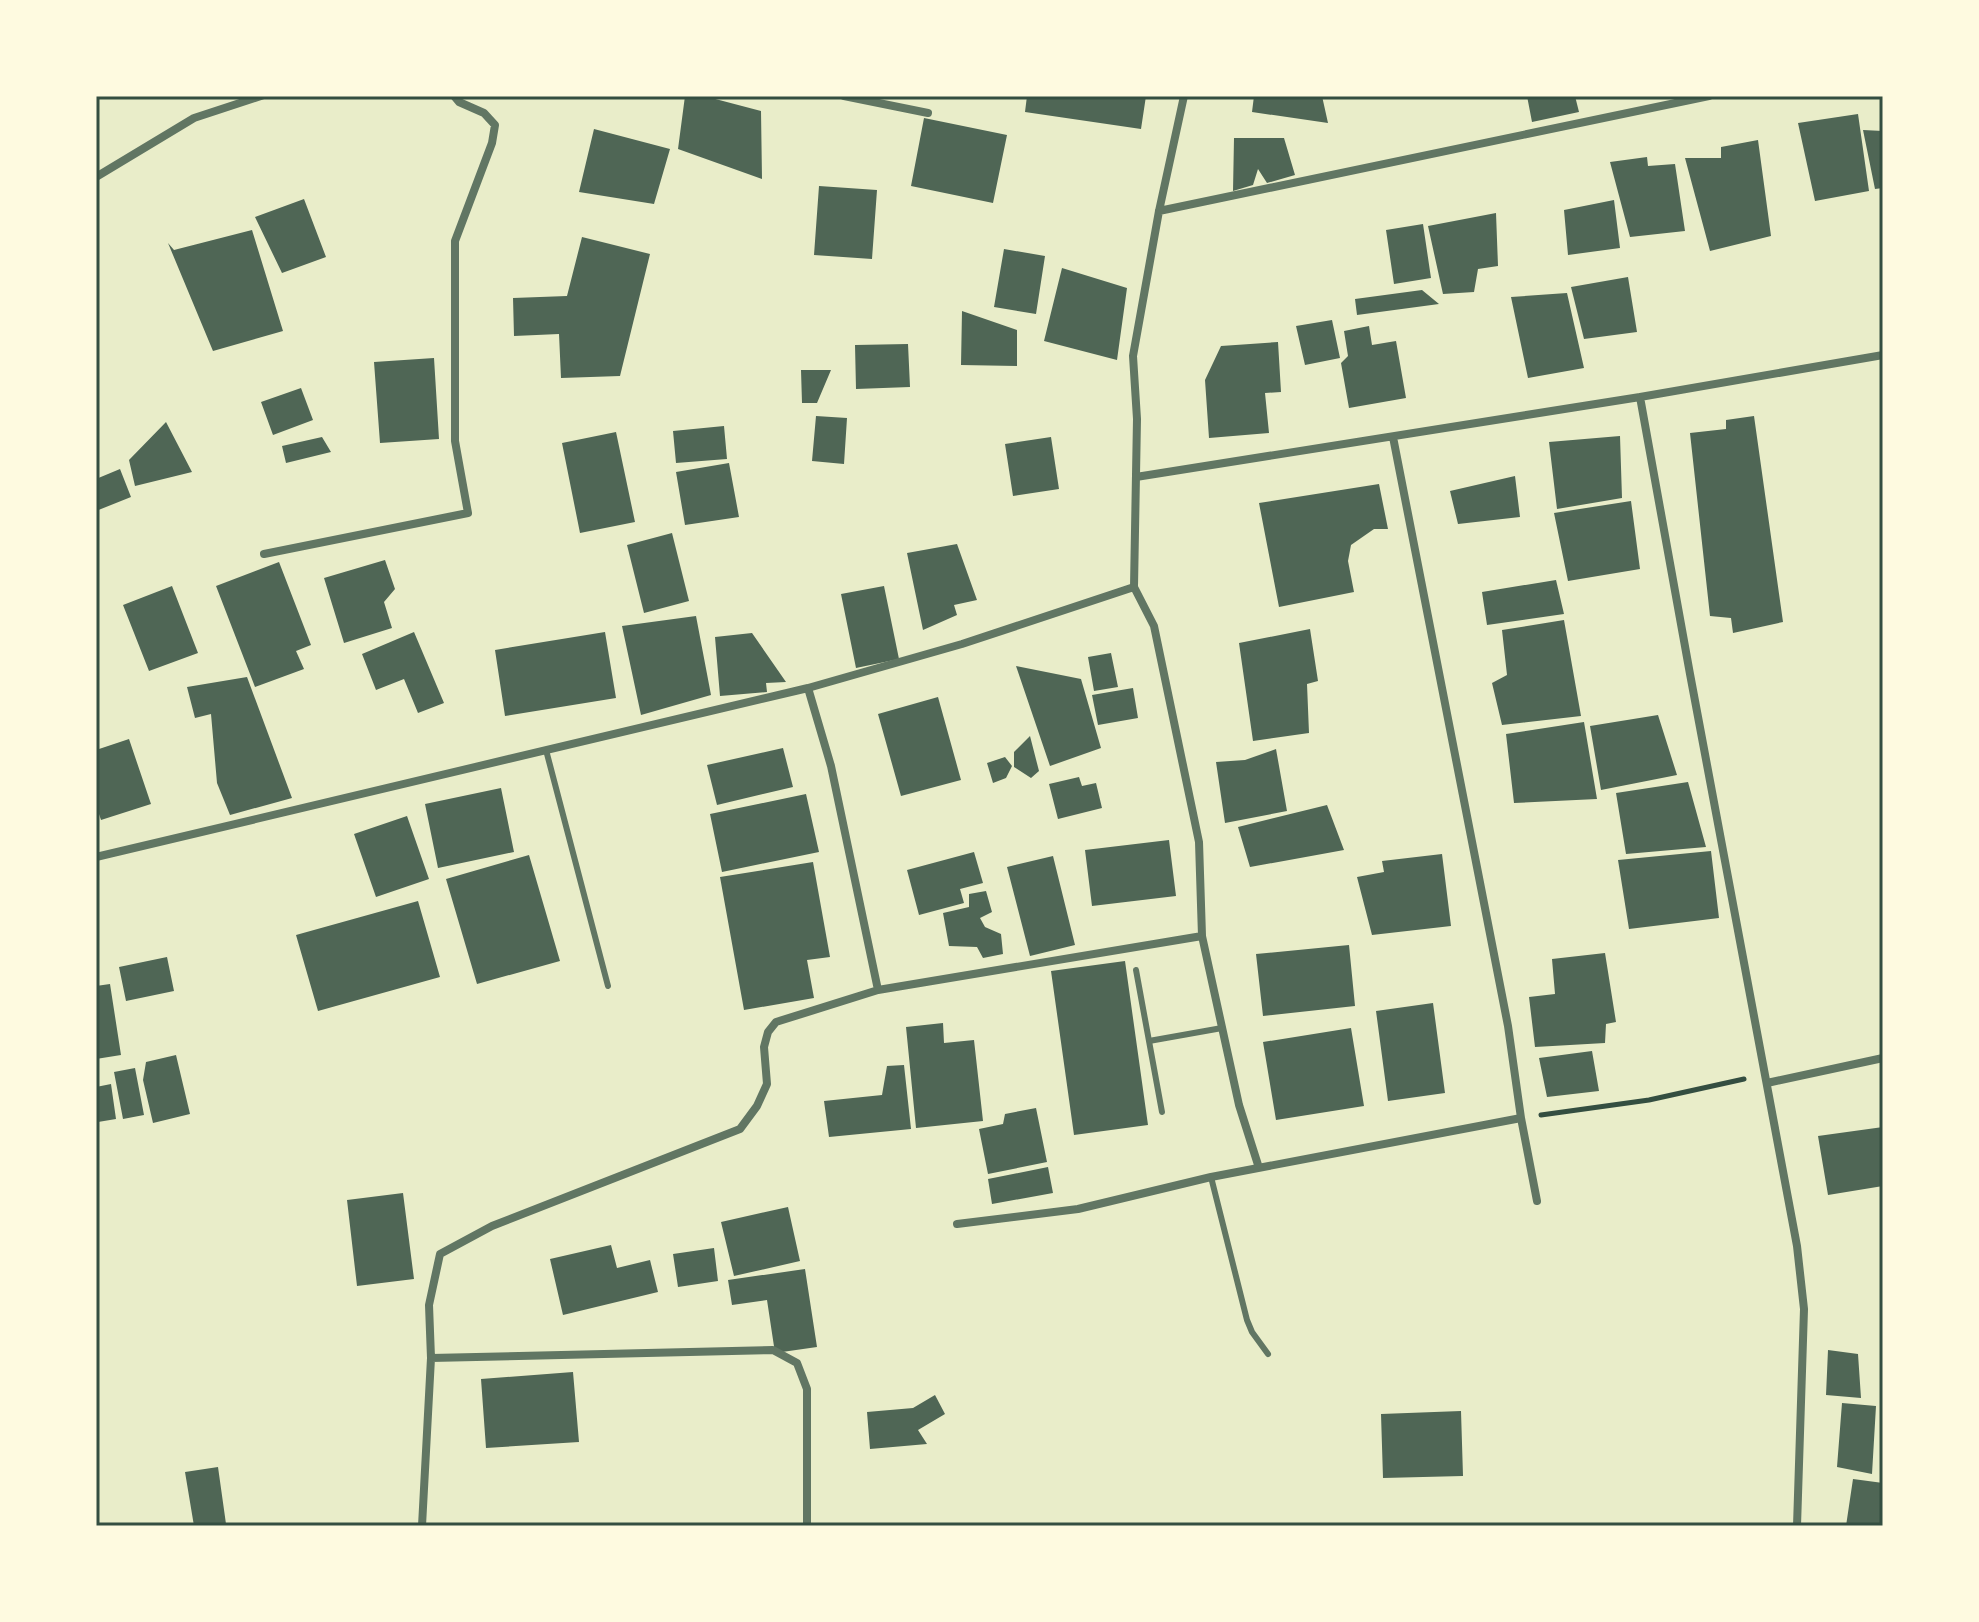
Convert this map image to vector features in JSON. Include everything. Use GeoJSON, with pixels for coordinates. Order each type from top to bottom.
{"type":"FeatureCollection","features":[{"type":"Feature","properties":{"kind":"street"},"geometry":{"type":"LineString","coordinates":[[96,177],[194,118],[261,96]]}},
{"type":"Feature","properties":{"kind":"street"},"geometry":{"type":"LineString","coordinates":[[264,554],[468,513],[455,441],[455,241],[492,143],[495,125],[484,113],[459,102],[454,96]]}},
{"type":"Feature","properties":{"kind":"street"},"geometry":{"type":"LineString","coordinates":[[844,96],[928,113]]}},
{"type":"Feature","properties":{"kind":"street"},"geometry":{"type":"LineString","coordinates":[[1184,96],[1133,356],[1137,419],[1134,587],[1154,626],[1199,842],[1202,936],[1239,1105],[1259,1168]]}},
{"type":"Feature","properties":{"kind":"street"},"geometry":{"type":"LineString","coordinates":[[1159,211],[1709,96]]}},
{"type":"Feature","properties":{"kind":"street"},"geometry":{"type":"LineString","coordinates":[[1136,477],[1883,355]]}},
{"type":"Feature","properties":{"kind":"street"},"geometry":{"type":"LineString","coordinates":[[1640,397],[1797,1246],[1804,1309],[1797,1526]]}},
{"type":"Feature","properties":{"kind":"street"},"geometry":{"type":"LineString","coordinates":[[1393,437],[1508,1026],[1537,1201]]}},
{"type":"Feature","properties":{"kind":"street"},"geometry":{"type":"LineString","coordinates":[[96,857],[808,688],[962,644],[1134,587]]}},
{"type":"Feature","properties":{"kind":"street"},"geometry":{"type":"LineString","coordinates":[[808,688],[831,766],[878,990]]}},
{"type":"Feature","properties":{"kind":"street"},"geometry":{"type":"LineString","coordinates":[[422,1526],[431,1358],[429,1305],[440,1254],[492,1226],[740,1129],[757,1106],[767,1084],[764,1047],[768,1032],[776,1022],[878,990],[1202,936]]}},
{"type":"Feature","properties":{"kind":"street"},"geometry":{"type":"LineString","coordinates":[[1766,1079],[1883,1058]]}},
{"type":"Feature","properties":{"kind":"street"},"geometry":{"type":"LineString","coordinates":[[957,1224],[1078,1209],[1211,1177],[1521,1118]]}},
{"type":"Feature","properties":{"kind":"street"},"geometry":{"type":"LineString","coordinates":[[431,1358],[773,1350],[797,1363],[807,1389],[807,1526]]}},
{"type":"Feature","properties":{"kind":"lane"},"geometry":{"type":"LineString","coordinates":[[546,750],[608,986]]}},
{"type":"Feature","properties":{"kind":"lane"},"geometry":{"type":"LineString","coordinates":[[1136,970],[1162,1112]]}},
{"type":"Feature","properties":{"kind":"lane"},"geometry":{"type":"LineString","coordinates":[[1149,1041],[1222,1028]]}},
{"type":"Feature","properties":{"kind":"lane"},"geometry":{"type":"LineString","coordinates":[[1211,1177],[1247,1320],[1268,1354]]}},
{"type":"Feature","properties":{"kind":"path"},"geometry":{"type":"LineString","coordinates":[[1521,1118],[1766,1079]]}},
{"type":"Feature","properties":{"kind":"building"},"geometry":{"type":"Polygon","coordinates":[[[685,96],[704,96],[761,111],[762,179],[678,149],[685,96]]]}},
{"type":"Feature","properties":{"kind":"building"},"geometry":{"type":"Polygon","coordinates":[[[1027,96],[1146,96],[1141,129],[1025,112],[1027,96]]]}},
{"type":"Feature","properties":{"kind":"building"},"geometry":{"type":"Polygon","coordinates":[[[1254,96],[1322,96],[1328,123],[1252,112],[1254,96]]]}},
{"type":"Feature","properties":{"kind":"building"},"geometry":{"type":"Polygon","coordinates":[[[1527,96],[1575,96],[1579,112],[1532,122],[1527,96]]]}},
{"type":"Feature","properties":{"kind":"building"},"geometry":{"type":"Polygon","coordinates":[[[1858,114],[1869,191],[1815,201],[1798,123],[1858,114]]]}},
{"type":"Feature","properties":{"kind":"building"},"geometry":{"type":"Polygon","coordinates":[[[924,118],[1007,135],[993,203],[911,186],[924,118]]]}},
{"type":"Feature","properties":{"kind":"building"},"geometry":{"type":"Polygon","coordinates":[[[594,129],[670,149],[654,204],[579,192],[594,129]]]}},
{"type":"Feature","properties":{"kind":"building"},"geometry":{"type":"Polygon","coordinates":[[[1863,130],[1883,131],[1883,188],[1875,189],[1863,130]]]}},
{"type":"Feature","properties":{"kind":"building"},"geometry":{"type":"Polygon","coordinates":[[[1234,138],[1284,138],[1295,175],[1267,183],[1258,169],[1253,185],[1233,191],[1234,138]]]}},
{"type":"Feature","properties":{"kind":"building"},"geometry":{"type":"Polygon","coordinates":[[[1758,140],[1771,236],[1710,251],[1685,158],[1721,158],[1721,147],[1758,140]]]}},
{"type":"Feature","properties":{"kind":"building"},"geometry":{"type":"Polygon","coordinates":[[[1647,157],[1648,166],[1675,164],[1685,231],[1630,237],[1610,162],[1647,157]]]}},
{"type":"Feature","properties":{"kind":"building"},"geometry":{"type":"Polygon","coordinates":[[[819,186],[877,190],[872,259],[814,255],[819,186]]]}},
{"type":"Feature","properties":{"kind":"building"},"geometry":{"type":"Polygon","coordinates":[[[304,199],[326,257],[282,273],[255,217],[304,199]]]}},
{"type":"Feature","properties":{"kind":"building"},"geometry":{"type":"Polygon","coordinates":[[[1614,200],[1620,248],[1568,255],[1564,210],[1614,200]]]}},
{"type":"Feature","properties":{"kind":"building"},"geometry":{"type":"Polygon","coordinates":[[[1496,213],[1498,266],[1478,269],[1474,292],[1443,294],[1428,226],[1496,213]]]}},
{"type":"Feature","properties":{"kind":"building"},"geometry":{"type":"Polygon","coordinates":[[[1423,224],[1431,278],[1394,284],[1386,230],[1423,224]]]}},
{"type":"Feature","properties":{"kind":"building"},"geometry":{"type":"Polygon","coordinates":[[[252,230],[283,331],[213,351],[168,243],[174,250],[252,230]]]}},
{"type":"Feature","properties":{"kind":"building"},"geometry":{"type":"Polygon","coordinates":[[[582,237],[650,254],[620,376],[561,378],[559,334],[514,336],[513,298],[567,296],[582,237]]]}},
{"type":"Feature","properties":{"kind":"building"},"geometry":{"type":"Polygon","coordinates":[[[1004,249],[1045,256],[1036,314],[994,307],[1004,249]]]}},
{"type":"Feature","properties":{"kind":"building"},"geometry":{"type":"Polygon","coordinates":[[[1062,268],[1127,288],[1117,360],[1044,341],[1062,268]]]}},
{"type":"Feature","properties":{"kind":"building"},"geometry":{"type":"Polygon","coordinates":[[[1628,277],[1637,332],[1584,339],[1571,287],[1628,277]]]}},
{"type":"Feature","properties":{"kind":"building"},"geometry":{"type":"Polygon","coordinates":[[[1422,290],[1439,304],[1357,315],[1355,299],[1422,290]]]}},
{"type":"Feature","properties":{"kind":"building"},"geometry":{"type":"Polygon","coordinates":[[[1567,293],[1584,368],[1528,378],[1511,297],[1567,293]]]}},
{"type":"Feature","properties":{"kind":"building"},"geometry":{"type":"Polygon","coordinates":[[[962,311],[1017,330],[1017,366],[961,365],[962,311]]]}},
{"type":"Feature","properties":{"kind":"building"},"geometry":{"type":"Polygon","coordinates":[[[1332,320],[1340,358],[1305,365],[1296,326],[1332,320]]]}},
{"type":"Feature","properties":{"kind":"building"},"geometry":{"type":"Polygon","coordinates":[[[1369,326],[1372,345],[1396,341],[1406,398],[1349,408],[1341,363],[1348,356],[1344,331],[1369,326]]]}},
{"type":"Feature","properties":{"kind":"building"},"geometry":{"type":"Polygon","coordinates":[[[1278,342],[1281,392],[1265,393],[1269,433],[1209,438],[1205,380],[1221,346],[1278,342]]]}},
{"type":"Feature","properties":{"kind":"building"},"geometry":{"type":"Polygon","coordinates":[[[908,344],[910,387],[856,389],[855,345],[908,344]]]}},
{"type":"Feature","properties":{"kind":"building"},"geometry":{"type":"Polygon","coordinates":[[[434,358],[439,439],[380,443],[374,362],[434,358]]]}},
{"type":"Feature","properties":{"kind":"building"},"geometry":{"type":"Polygon","coordinates":[[[801,370],[831,370],[817,403],[802,403],[801,370]]]}},
{"type":"Feature","properties":{"kind":"building"},"geometry":{"type":"Polygon","coordinates":[[[301,388],[313,420],[273,435],[261,402],[301,388]]]}},
{"type":"Feature","properties":{"kind":"building"},"geometry":{"type":"Polygon","coordinates":[[[816,416],[847,418],[844,464],[812,461],[816,416]]]}},
{"type":"Feature","properties":{"kind":"building"},"geometry":{"type":"Polygon","coordinates":[[[1754,416],[1783,622],[1733,633],[1731,618],[1710,616],[1690,433],[1726,429],[1726,420],[1754,416]]]}},
{"type":"Feature","properties":{"kind":"building"},"geometry":{"type":"Polygon","coordinates":[[[166,422],[192,472],[135,486],[129,460],[166,422]]]}},
{"type":"Feature","properties":{"kind":"building"},"geometry":{"type":"Polygon","coordinates":[[[724,426],[727,459],[676,463],[673,431],[724,426]]]}},
{"type":"Feature","properties":{"kind":"building"},"geometry":{"type":"Polygon","coordinates":[[[616,432],[635,522],[580,533],[562,443],[616,432]]]}},
{"type":"Feature","properties":{"kind":"building"},"geometry":{"type":"Polygon","coordinates":[[[1620,436],[1622,498],[1557,509],[1549,442],[1620,436]]]}},
{"type":"Feature","properties":{"kind":"building"},"geometry":{"type":"Polygon","coordinates":[[[322,437],[331,452],[286,463],[282,446],[322,437]]]}},
{"type":"Feature","properties":{"kind":"building"},"geometry":{"type":"Polygon","coordinates":[[[1051,437],[1059,489],[1013,496],[1005,444],[1051,437]]]}},
{"type":"Feature","properties":{"kind":"building"},"geometry":{"type":"Polygon","coordinates":[[[729,463],[739,517],[685,525],[676,472],[729,463]]]}},
{"type":"Feature","properties":{"kind":"building"},"geometry":{"type":"Polygon","coordinates":[[[120,469],[131,497],[96,511],[96,479],[120,469]]]}},
{"type":"Feature","properties":{"kind":"building"},"geometry":{"type":"Polygon","coordinates":[[[1515,476],[1520,517],[1458,524],[1450,491],[1515,476]]]}},
{"type":"Feature","properties":{"kind":"building"},"geometry":{"type":"Polygon","coordinates":[[[1379,484],[1388,529],[1374,529],[1351,545],[1348,561],[1354,592],[1279,607],[1259,503],[1379,484]]]}},
{"type":"Feature","properties":{"kind":"building"},"geometry":{"type":"Polygon","coordinates":[[[1631,501],[1640,569],[1568,581],[1554,513],[1631,501]]]}},
{"type":"Feature","properties":{"kind":"building"},"geometry":{"type":"Polygon","coordinates":[[[672,533],[689,601],[644,613],[627,545],[672,533]]]}},
{"type":"Feature","properties":{"kind":"building"},"geometry":{"type":"Polygon","coordinates":[[[957,544],[977,600],[954,605],[957,615],[923,630],[907,553],[957,544]]]}},
{"type":"Feature","properties":{"kind":"building"},"geometry":{"type":"Polygon","coordinates":[[[385,560],[395,589],[384,602],[392,628],[344,643],[324,578],[385,560]]]}},
{"type":"Feature","properties":{"kind":"building"},"geometry":{"type":"Polygon","coordinates":[[[279,562],[311,645],[296,651],[304,669],[255,687],[216,586],[279,562]]]}},
{"type":"Feature","properties":{"kind":"building"},"geometry":{"type":"Polygon","coordinates":[[[1556,580],[1564,614],[1487,625],[1482,592],[1556,580]]]}},
{"type":"Feature","properties":{"kind":"building"},"geometry":{"type":"Polygon","coordinates":[[[172,586],[198,653],[149,671],[123,605],[172,586]]]}},
{"type":"Feature","properties":{"kind":"building"},"geometry":{"type":"Polygon","coordinates":[[[884,586],[899,659],[856,668],[841,594],[884,586]]]}},
{"type":"Feature","properties":{"kind":"building"},"geometry":{"type":"Polygon","coordinates":[[[696,616],[711,695],[641,715],[622,626],[696,616]]]}},
{"type":"Feature","properties":{"kind":"building"},"geometry":{"type":"Polygon","coordinates":[[[1564,620],[1581,716],[1502,725],[1492,683],[1507,675],[1502,630],[1564,620]]]}},
{"type":"Feature","properties":{"kind":"building"},"geometry":{"type":"Polygon","coordinates":[[[1310,629],[1318,681],[1307,684],[1309,733],[1253,741],[1239,643],[1310,629]]]}},
{"type":"Feature","properties":{"kind":"building"},"geometry":{"type":"Polygon","coordinates":[[[414,632],[444,703],[418,713],[404,679],[376,690],[362,654],[414,632]]]}},
{"type":"Feature","properties":{"kind":"building"},"geometry":{"type":"Polygon","coordinates":[[[605,632],[616,698],[505,716],[495,650],[605,632]]]}},
{"type":"Feature","properties":{"kind":"building"},"geometry":{"type":"Polygon","coordinates":[[[752,633],[786,682],[766,683],[767,692],[720,696],[715,637],[752,633]]]}},
{"type":"Feature","properties":{"kind":"building"},"geometry":{"type":"Polygon","coordinates":[[[1111,653],[1118,687],[1094,691],[1088,657],[1111,653]]]}},
{"type":"Feature","properties":{"kind":"building"},"geometry":{"type":"Polygon","coordinates":[[[1016,666],[1081,679],[1101,748],[1050,766],[1016,666]]]}},
{"type":"Feature","properties":{"kind":"building"},"geometry":{"type":"Polygon","coordinates":[[[247,677],[292,798],[230,815],[217,783],[211,714],[195,718],[187,687],[247,677]]]}},
{"type":"Feature","properties":{"kind":"building"},"geometry":{"type":"Polygon","coordinates":[[[1133,688],[1138,718],[1098,725],[1092,695],[1133,688]]]}},
{"type":"Feature","properties":{"kind":"building"},"geometry":{"type":"Polygon","coordinates":[[[938,697],[961,780],[901,796],[878,714],[938,697]]]}},
{"type":"Feature","properties":{"kind":"building"},"geometry":{"type":"Polygon","coordinates":[[[1658,715],[1677,775],[1601,790],[1590,726],[1658,715]]]}},
{"type":"Feature","properties":{"kind":"building"},"geometry":{"type":"Polygon","coordinates":[[[1584,722],[1597,799],[1514,803],[1506,734],[1584,722]]]}},
{"type":"Feature","properties":{"kind":"building"},"geometry":{"type":"Polygon","coordinates":[[[1030,736],[1039,771],[1031,778],[1014,767],[1014,752],[1030,736]]]}},
{"type":"Feature","properties":{"kind":"building"},"geometry":{"type":"Polygon","coordinates":[[[129,739],[151,804],[101,820],[96,805],[96,750],[129,739]]]}},
{"type":"Feature","properties":{"kind":"building"},"geometry":{"type":"Polygon","coordinates":[[[783,748],[793,787],[717,805],[707,765],[783,748]]]}},
{"type":"Feature","properties":{"kind":"building"},"geometry":{"type":"Polygon","coordinates":[[[1276,749],[1287,811],[1225,823],[1216,762],[1245,760],[1276,749]]]}},
{"type":"Feature","properties":{"kind":"building"},"geometry":{"type":"Polygon","coordinates":[[[1005,757],[1012,766],[1006,778],[993,783],[987,763],[1005,757]]]}},
{"type":"Feature","properties":{"kind":"building"},"geometry":{"type":"Polygon","coordinates":[[[1079,777],[1082,786],[1096,783],[1102,808],[1058,819],[1049,784],[1079,777]]]}},
{"type":"Feature","properties":{"kind":"building"},"geometry":{"type":"Polygon","coordinates":[[[1688,782],[1706,847],[1626,854],[1616,793],[1688,782]]]}},
{"type":"Feature","properties":{"kind":"building"},"geometry":{"type":"Polygon","coordinates":[[[501,788],[514,852],[438,868],[425,804],[501,788]]]}},
{"type":"Feature","properties":{"kind":"building"},"geometry":{"type":"Polygon","coordinates":[[[806,794],[819,852],[722,872],[710,814],[806,794]]]}},
{"type":"Feature","properties":{"kind":"building"},"geometry":{"type":"Polygon","coordinates":[[[1327,805],[1344,850],[1250,867],[1238,827],[1327,805]]]}},
{"type":"Feature","properties":{"kind":"building"},"geometry":{"type":"Polygon","coordinates":[[[407,816],[429,879],[376,897],[354,834],[407,816]]]}},
{"type":"Feature","properties":{"kind":"building"},"geometry":{"type":"Polygon","coordinates":[[[1169,840],[1176,896],[1092,906],[1085,850],[1169,840]]]}},
{"type":"Feature","properties":{"kind":"building"},"geometry":{"type":"Polygon","coordinates":[[[1711,851],[1719,918],[1629,929],[1618,860],[1711,851]]]}},
{"type":"Feature","properties":{"kind":"building"},"geometry":{"type":"Polygon","coordinates":[[[974,852],[983,883],[960,889],[964,903],[919,915],[907,870],[974,852]]]}},
{"type":"Feature","properties":{"kind":"building"},"geometry":{"type":"Polygon","coordinates":[[[1442,854],[1451,926],[1372,935],[1357,877],[1384,872],[1382,861],[1442,854]]]}},
{"type":"Feature","properties":{"kind":"building"},"geometry":{"type":"Polygon","coordinates":[[[529,855],[560,961],[477,984],[446,879],[529,855]]]}},
{"type":"Feature","properties":{"kind":"building"},"geometry":{"type":"Polygon","coordinates":[[[1053,856],[1075,945],[1030,956],[1007,867],[1053,856]]]}},
{"type":"Feature","properties":{"kind":"building"},"geometry":{"type":"Polygon","coordinates":[[[813,862],[830,957],[807,960],[814,998],[744,1010],[720,877],[813,862]]]}},
{"type":"Feature","properties":{"kind":"building"},"geometry":{"type":"Polygon","coordinates":[[[986,891],[992,912],[980,918],[985,927],[1001,934],[1003,954],[983,958],[977,947],[949,946],[943,913],[969,907],[969,894],[986,891]]]}},
{"type":"Feature","properties":{"kind":"building"},"geometry":{"type":"Polygon","coordinates":[[[418,901],[440,977],[318,1011],[296,935],[418,901]]]}},
{"type":"Feature","properties":{"kind":"building"},"geometry":{"type":"Polygon","coordinates":[[[1349,945],[1355,1006],[1263,1016],[1256,954],[1349,945]]]}},
{"type":"Feature","properties":{"kind":"building"},"geometry":{"type":"Polygon","coordinates":[[[1605,953],[1616,1022],[1606,1024],[1605,1043],[1535,1047],[1529,997],[1555,994],[1552,959],[1605,953]]]}},
{"type":"Feature","properties":{"kind":"building"},"geometry":{"type":"Polygon","coordinates":[[[167,957],[174,991],[126,1001],[119,967],[167,957]]]}},
{"type":"Feature","properties":{"kind":"building"},"geometry":{"type":"Polygon","coordinates":[[[1125,961],[1148,1125],[1074,1135],[1051,971],[1125,961]]]}},
{"type":"Feature","properties":{"kind":"building"},"geometry":{"type":"Polygon","coordinates":[[[110,984],[121,1055],[96,1059],[96,986],[110,984]]]}},
{"type":"Feature","properties":{"kind":"building"},"geometry":{"type":"Polygon","coordinates":[[[1433,1003],[1445,1093],[1388,1101],[1376,1011],[1433,1003]]]}},
{"type":"Feature","properties":{"kind":"building"},"geometry":{"type":"Polygon","coordinates":[[[943,1023],[944,1043],[974,1040],[983,1121],[916,1128],[906,1027],[943,1023]]]}},
{"type":"Feature","properties":{"kind":"building"},"geometry":{"type":"Polygon","coordinates":[[[1351,1028],[1364,1106],[1276,1120],[1263,1042],[1351,1028]]]}},
{"type":"Feature","properties":{"kind":"building"},"geometry":{"type":"Polygon","coordinates":[[[1592,1051],[1599,1091],[1547,1097],[1539,1058],[1592,1051]]]}},
{"type":"Feature","properties":{"kind":"building"},"geometry":{"type":"Polygon","coordinates":[[[176,1055],[190,1114],[153,1123],[143,1080],[146,1062],[176,1055]]]}},
{"type":"Feature","properties":{"kind":"building"},"geometry":{"type":"Polygon","coordinates":[[[904,1065],[911,1129],[829,1137],[824,1101],[882,1095],[887,1066],[904,1065]]]}},
{"type":"Feature","properties":{"kind":"building"},"geometry":{"type":"Polygon","coordinates":[[[135,1068],[144,1115],[123,1119],[114,1072],[135,1068]]]}},
{"type":"Feature","properties":{"kind":"building"},"geometry":{"type":"Polygon","coordinates":[[[111,1084],[116,1119],[98,1122],[96,1087],[111,1084]]]}},
{"type":"Feature","properties":{"kind":"building"},"geometry":{"type":"Polygon","coordinates":[[[1036,1108],[1047,1162],[988,1174],[979,1129],[1003,1124],[1005,1114],[1036,1108]]]}},
{"type":"Feature","properties":{"kind":"building"},"geometry":{"type":"Polygon","coordinates":[[[1883,1127],[1883,1186],[1828,1195],[1818,1136],[1883,1127]]]}},
{"type":"Feature","properties":{"kind":"building"},"geometry":{"type":"Polygon","coordinates":[[[1048,1167],[1053,1193],[992,1204],[988,1179],[1048,1167]]]}},
{"type":"Feature","properties":{"kind":"building"},"geometry":{"type":"Polygon","coordinates":[[[403,1193],[414,1279],[357,1286],[347,1200],[403,1193]]]}},
{"type":"Feature","properties":{"kind":"building"},"geometry":{"type":"Polygon","coordinates":[[[788,1207],[800,1261],[734,1276],[721,1222],[788,1207]]]}},
{"type":"Feature","properties":{"kind":"building"},"geometry":{"type":"Polygon","coordinates":[[[611,1245],[617,1268],[650,1260],[658,1292],[563,1315],[550,1259],[611,1245]]]}},
{"type":"Feature","properties":{"kind":"building"},"geometry":{"type":"Polygon","coordinates":[[[714,1248],[718,1281],[678,1287],[673,1254],[714,1248]]]}},
{"type":"Feature","properties":{"kind":"building"},"geometry":{"type":"Polygon","coordinates":[[[805,1269],[817,1347],[775,1353],[767,1300],[732,1305],[728,1280],[805,1269]]]}},
{"type":"Feature","properties":{"kind":"building"},"geometry":{"type":"Polygon","coordinates":[[[1828,1350],[1858,1354],[1861,1398],[1826,1395],[1828,1350]]]}},
{"type":"Feature","properties":{"kind":"building"},"geometry":{"type":"Polygon","coordinates":[[[573,1372],[579,1442],[486,1448],[481,1379],[573,1372]]]}},
{"type":"Feature","properties":{"kind":"building"},"geometry":{"type":"Polygon","coordinates":[[[935,1395],[945,1414],[918,1430],[927,1444],[870,1449],[867,1412],[913,1408],[935,1395]]]}},
{"type":"Feature","properties":{"kind":"building"},"geometry":{"type":"Polygon","coordinates":[[[1842,1403],[1876,1406],[1872,1474],[1837,1467],[1842,1403]]]}},
{"type":"Feature","properties":{"kind":"building"},"geometry":{"type":"Polygon","coordinates":[[[1461,1411],[1463,1476],[1383,1478],[1381,1414],[1461,1411]]]}},
{"type":"Feature","properties":{"kind":"building"},"geometry":{"type":"Polygon","coordinates":[[[218,1467],[226,1524],[194,1526],[185,1472],[218,1467]]]}},
{"type":"Feature","properties":{"kind":"building"},"geometry":{"type":"Polygon","coordinates":[[[1853,1479],[1883,1483],[1883,1526],[1846,1526],[1853,1479]]]}}]}
